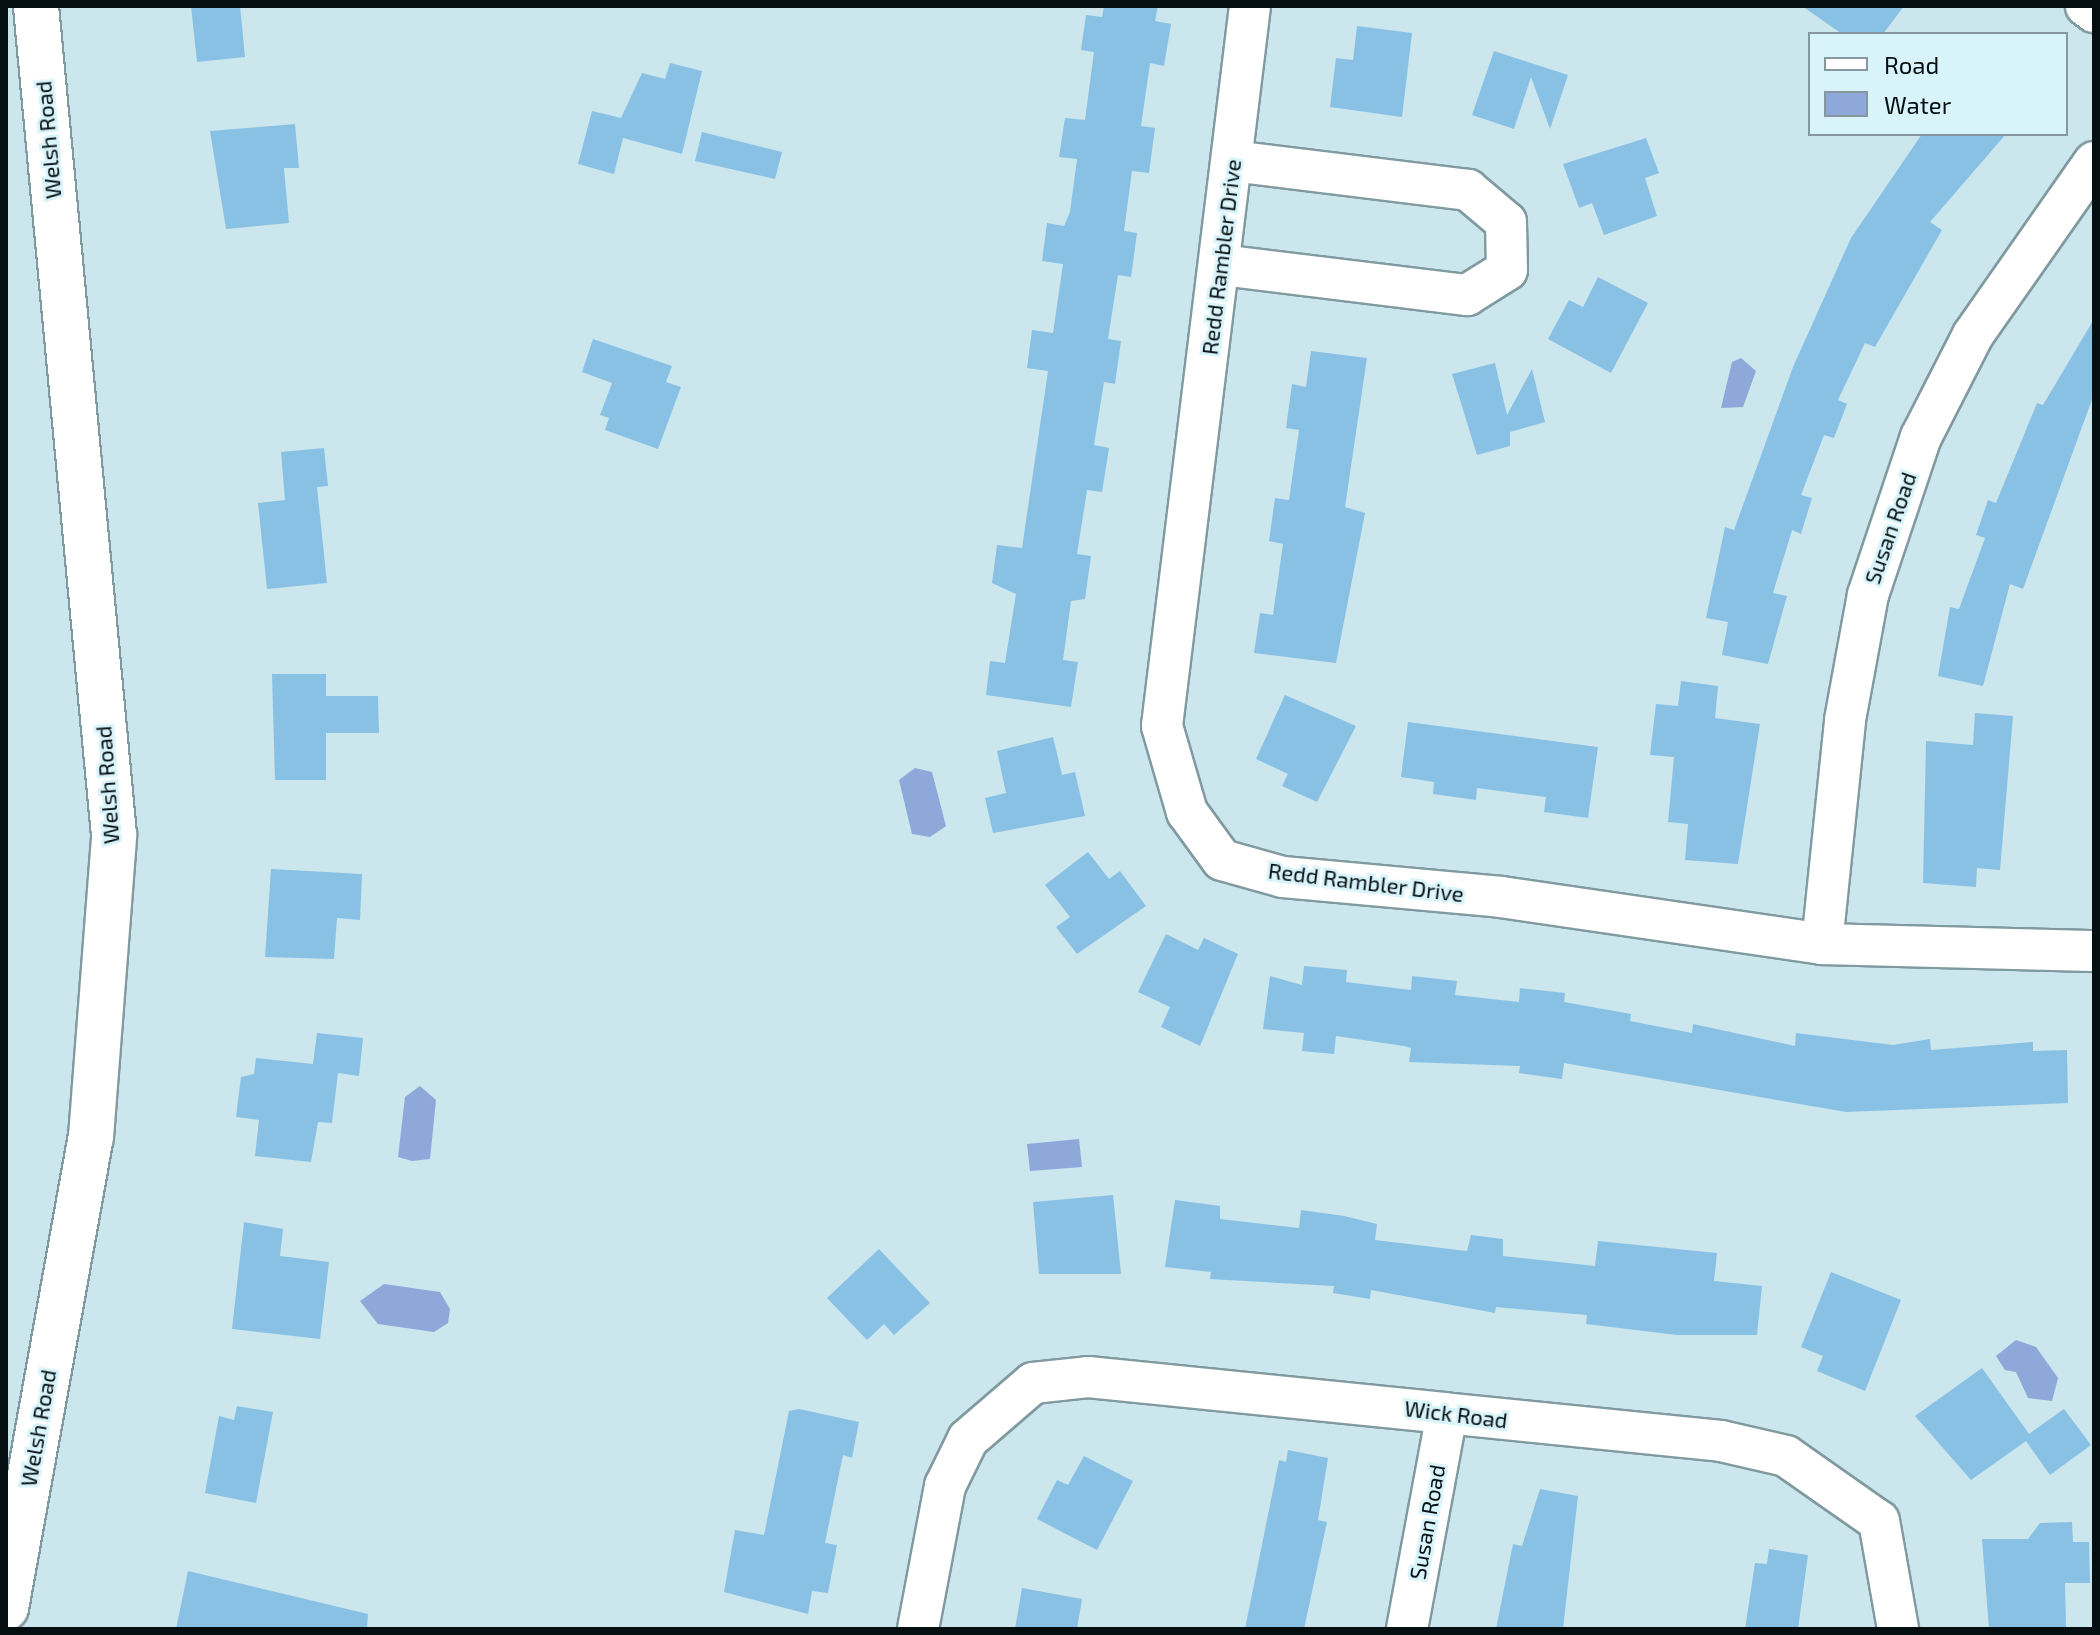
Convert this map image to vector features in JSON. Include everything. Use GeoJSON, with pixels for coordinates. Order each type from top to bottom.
{"type":"FeatureCollection","features":[{"type":"Feature","properties":{"kind":"main road","name":"Welsh Road"},"geometry":{"type":"LineString","coordinates":[[6,1608],[91,1137],[114,835],[36,6]]}},
{"type":"Feature","properties":{"kind":"street","name":"Redd Rambler Drive"},"geometry":{"type":"LineString","coordinates":[[1250,6],[1221,265],[1162,726],[1187,812],[1222,860],[1283,877],[1501,897],[1822,944],[2094,951]]}},
{"type":"Feature","properties":{"kind":"street"},"geometry":{"type":"LineString","coordinates":[[2086,6],[2094,12]]}},
{"type":"Feature","properties":{"kind":"street"},"geometry":{"type":"LineString","coordinates":[[1221,265],[1467,295],[1507,270],[1506,222],[1468,190],[1233,161]]}},
{"type":"Feature","properties":{"kind":"street","name":"Susan Road"},"geometry":{"type":"LineString","coordinates":[[1822,944],[1845,720],[1868,595],[1921,437],[1973,335],[2094,162]]}},
{"type":"Feature","properties":{"kind":"street","name":"Wick Road"},"geometry":{"type":"LineString","coordinates":[[918,1629],[945,1486],[968,1439],[1016,1397],[1047,1382],[1159,1379],[1447,1414],[1721,1441],[1786,1456],[1879,1521],[1898,1629]]}},
{"type":"Feature","properties":{"kind":"street","name":"Susan Road"},"geometry":{"type":"LineString","coordinates":[[1407,1629],[1447,1414]]}},
{"type":"Feature","properties":{"kind":"water"},"geometry":{"type":"Polygon","coordinates":[[[1741,358],[1756,371],[1743,407],[1721,408],[1732,362],[1741,358]]]}},
{"type":"Feature","properties":{"kind":"water"},"geometry":{"type":"Polygon","coordinates":[[[915,768],[932,772],[946,826],[930,837],[912,834],[899,780],[915,768]]]}},
{"type":"Feature","properties":{"kind":"water"},"geometry":{"type":"Polygon","coordinates":[[[420,1086],[436,1100],[430,1159],[412,1161],[398,1157],[405,1097],[420,1086]]]}},
{"type":"Feature","properties":{"kind":"water"},"geometry":{"type":"Polygon","coordinates":[[[1079,1139],[1082,1167],[1030,1171],[1027,1144],[1079,1139]]]}},
{"type":"Feature","properties":{"kind":"water"},"geometry":{"type":"Polygon","coordinates":[[[384,1284],[440,1292],[450,1309],[448,1323],[434,1332],[378,1324],[360,1301],[384,1284]]]}},
{"type":"Feature","properties":{"kind":"water"},"geometry":{"type":"Polygon","coordinates":[[[2016,1340],[2036,1347],[2058,1378],[2052,1401],[2028,1398],[2016,1372],[2005,1370],[1996,1356],[2016,1340]]]}},
{"type":"Feature","properties":{"kind":"building"},"geometry":{"type":"Polygon","coordinates":[[[191,6],[240,6],[245,57],[197,62],[191,6]]]}},
{"type":"Feature","properties":{"kind":"building"},"geometry":{"type":"Polygon","coordinates":[[[1104,6],[1158,6],[1155,21],[1171,24],[1164,66],[1150,63],[1141,126],[1155,128],[1149,173],[1132,171],[1124,231],[1137,233],[1131,277],[1118,275],[1108,339],[1121,341],[1115,384],[1104,382],[1094,445],[1109,448],[1102,492],[1087,490],[1077,554],[1091,556],[1085,599],[1071,601],[1063,660],[1078,662],[1071,707],[986,695],[990,661],[1005,663],[1016,594],[992,583],[997,545],[1022,548],[1048,371],[1027,368],[1032,330],[1053,333],[1063,264],[1042,261],[1047,223],[1064,226],[1070,212],[1077,159],[1059,157],[1065,118],[1085,120],[1094,52],[1081,50],[1086,15],[1102,17],[1104,6]]]}},
{"type":"Feature","properties":{"kind":"building"},"geometry":{"type":"Polygon","coordinates":[[[1802,6],[1904,6],[1884,32],[1839,32],[1802,6]]]}},
{"type":"Feature","properties":{"kind":"building"},"geometry":{"type":"Polygon","coordinates":[[[1357,26],[1412,33],[1402,117],[1330,107],[1336,58],[1353,60],[1357,26]]]}},
{"type":"Feature","properties":{"kind":"building"},"geometry":{"type":"Polygon","coordinates":[[[1494,51],[1568,75],[1550,129],[1531,77],[1514,129],[1472,115],[1494,51]]]}},
{"type":"Feature","properties":{"kind":"building"},"geometry":{"type":"Polygon","coordinates":[[[670,63],[702,71],[682,154],[623,138],[614,174],[578,164],[592,111],[621,118],[642,73],[665,79],[670,63]]]}},
{"type":"Feature","properties":{"kind":"building"},"geometry":{"type":"Polygon","coordinates":[[[295,124],[299,168],[284,168],[289,223],[226,229],[210,131],[295,124]]]}},
{"type":"Feature","properties":{"kind":"building"},"geometry":{"type":"Polygon","coordinates":[[[702,132],[782,152],[775,179],[695,161],[702,132]]]}},
{"type":"Feature","properties":{"kind":"building"},"geometry":{"type":"Polygon","coordinates":[[[1921,136],[2004,136],[1930,222],[1942,230],[1875,347],[1865,343],[1838,400],[1847,404],[1834,438],[1824,435],[1801,495],[1812,498],[1801,534],[1792,530],[1773,593],[1787,596],[1768,664],[1722,655],[1728,622],[1706,618],[1725,527],[1734,530],[1793,367],[1851,238],[1921,136]]]}},
{"type":"Feature","properties":{"kind":"building"},"geometry":{"type":"Polygon","coordinates":[[[1646,138],[1659,173],[1645,178],[1657,216],[1604,235],[1592,203],[1579,208],[1563,164],[1646,138]]]}},
{"type":"Feature","properties":{"kind":"building"},"geometry":{"type":"Polygon","coordinates":[[[1598,277],[1648,303],[1611,373],[1548,339],[1569,300],[1583,307],[1598,277]]]}},
{"type":"Feature","properties":{"kind":"building"},"geometry":{"type":"Polygon","coordinates":[[[2094,319],[2094,394],[2023,589],[2010,584],[1983,686],[1938,676],[1950,607],[1959,609],[1985,538],[1976,535],[1988,500],[1996,503],[2037,403],[2043,405],[2094,319]]]}},
{"type":"Feature","properties":{"kind":"building"},"geometry":{"type":"Polygon","coordinates":[[[593,339],[672,366],[666,382],[681,387],[658,449],[605,430],[609,418],[600,415],[612,383],[582,372],[593,339]]]}},
{"type":"Feature","properties":{"kind":"building"},"geometry":{"type":"Polygon","coordinates":[[[1311,351],[1367,358],[1345,507],[1365,513],[1336,663],[1254,653],[1260,613],[1273,615],[1283,544],[1269,541],[1275,498],[1289,500],[1299,430],[1286,428],[1292,384],[1306,387],[1311,351]]]}},
{"type":"Feature","properties":{"kind":"building"},"geometry":{"type":"Polygon","coordinates":[[[1495,363],[1507,415],[1532,369],[1545,422],[1510,432],[1510,446],[1477,455],[1452,374],[1495,363]]]}},
{"type":"Feature","properties":{"kind":"building"},"geometry":{"type":"Polygon","coordinates":[[[324,448],[328,486],[317,487],[327,583],[267,589],[258,503],[285,500],[281,452],[324,448]]]}},
{"type":"Feature","properties":{"kind":"building"},"geometry":{"type":"Polygon","coordinates":[[[272,674],[326,674],[326,696],[378,696],[379,733],[326,733],[326,780],[275,780],[272,674]]]}},
{"type":"Feature","properties":{"kind":"building"},"geometry":{"type":"Polygon","coordinates":[[[1681,681],[1718,686],[1715,718],[1760,724],[1738,864],[1685,860],[1688,824],[1668,822],[1674,757],[1650,755],[1656,704],[1678,706],[1681,681]]]}},
{"type":"Feature","properties":{"kind":"building"},"geometry":{"type":"Polygon","coordinates":[[[1285,695],[1356,726],[1317,802],[1282,786],[1288,774],[1256,759],[1285,695]]]}},
{"type":"Feature","properties":{"kind":"building"},"geometry":{"type":"Polygon","coordinates":[[[1975,713],[2013,716],[2000,870],[1977,868],[1976,887],[1923,883],[1926,741],[1973,745],[1975,713]]]}},
{"type":"Feature","properties":{"kind":"building"},"geometry":{"type":"Polygon","coordinates":[[[1408,722],[1598,747],[1588,818],[1544,812],[1546,797],[1477,788],[1476,800],[1433,794],[1434,782],[1401,777],[1408,722]]]}},
{"type":"Feature","properties":{"kind":"building"},"geometry":{"type":"Polygon","coordinates":[[[1053,737],[1062,775],[1075,772],[1085,816],[993,833],[985,798],[1006,793],[997,751],[1053,737]]]}},
{"type":"Feature","properties":{"kind":"building"},"geometry":{"type":"Polygon","coordinates":[[[1088,852],[1109,879],[1120,871],[1146,906],[1077,954],[1056,927],[1070,917],[1045,885],[1088,852]]]}},
{"type":"Feature","properties":{"kind":"building"},"geometry":{"type":"Polygon","coordinates":[[[271,869],[362,874],[360,920],[337,918],[334,959],[265,957],[271,869]]]}},
{"type":"Feature","properties":{"kind":"building"},"geometry":{"type":"Polygon","coordinates":[[[1166,934],[1198,950],[1204,938],[1238,954],[1200,1046],[1161,1027],[1170,1007],[1138,992],[1166,934]]]}},
{"type":"Feature","properties":{"kind":"building"},"geometry":{"type":"Polygon","coordinates":[[[1304,966],[1347,970],[1346,982],[1411,990],[1412,976],[1457,981],[1455,995],[1519,1002],[1520,988],[1565,993],[1564,1002],[1631,1014],[1630,1021],[1692,1033],[1693,1024],[1795,1046],[1796,1033],[1893,1045],[1930,1039],[1931,1050],[2033,1042],[2033,1051],[2067,1050],[2068,1103],[1846,1112],[1564,1063],[1562,1079],[1519,1073],[1520,1066],[1409,1062],[1411,1048],[1336,1036],[1334,1054],[1302,1051],[1304,1033],[1263,1029],[1270,976],[1302,985],[1304,966]]]}},
{"type":"Feature","properties":{"kind":"building"},"geometry":{"type":"Polygon","coordinates":[[[317,1033],[363,1038],[359,1076],[338,1073],[332,1123],[318,1122],[311,1162],[255,1156],[259,1120],[236,1117],[241,1077],[254,1074],[256,1058],[313,1064],[317,1033]]]}},
{"type":"Feature","properties":{"kind":"building"},"geometry":{"type":"Polygon","coordinates":[[[1113,1195],[1121,1274],[1039,1274],[1033,1202],[1113,1195]]]}},
{"type":"Feature","properties":{"kind":"building"},"geometry":{"type":"Polygon","coordinates":[[[1175,1200],[1220,1206],[1220,1219],[1299,1228],[1301,1210],[1344,1216],[1377,1224],[1375,1240],[1467,1251],[1471,1235],[1503,1239],[1503,1256],[1595,1266],[1598,1241],[1717,1253],[1714,1281],[1762,1286],[1757,1335],[1677,1335],[1586,1324],[1587,1315],[1496,1307],[1495,1313],[1371,1290],[1370,1299],[1333,1293],[1334,1286],[1210,1279],[1211,1272],[1165,1267],[1175,1200]]]}},
{"type":"Feature","properties":{"kind":"building"},"geometry":{"type":"Polygon","coordinates":[[[244,1222],[283,1229],[280,1256],[329,1262],[320,1339],[232,1329],[244,1222]]]}},
{"type":"Feature","properties":{"kind":"building"},"geometry":{"type":"Polygon","coordinates":[[[879,1249],[930,1303],[894,1335],[884,1324],[867,1340],[827,1298],[879,1249]]]}},
{"type":"Feature","properties":{"kind":"building"},"geometry":{"type":"Polygon","coordinates":[[[1831,1272],[1901,1300],[1865,1391],[1817,1371],[1823,1356],[1801,1347],[1831,1272]]]}},
{"type":"Feature","properties":{"kind":"building"},"geometry":{"type":"Polygon","coordinates":[[[1982,1368],[2029,1434],[2064,1409],[2091,1445],[2050,1475],[2026,1441],[1971,1480],[1915,1416],[1982,1368]]]}},
{"type":"Feature","properties":{"kind":"building"},"geometry":{"type":"Polygon","coordinates":[[[237,1406],[273,1412],[256,1503],[205,1493],[219,1416],[234,1420],[237,1406]]]}},
{"type":"Feature","properties":{"kind":"building"},"geometry":{"type":"Polygon","coordinates":[[[799,1409],[859,1422],[852,1458],[843,1455],[825,1543],[837,1545],[828,1593],[812,1591],[808,1614],[724,1592],[735,1530],[764,1535],[789,1411],[799,1409]]]}},
{"type":"Feature","properties":{"kind":"building"},"geometry":{"type":"Polygon","coordinates":[[[1288,1450],[1328,1458],[1318,1520],[1327,1522],[1304,1629],[1245,1629],[1279,1460],[1286,1462],[1288,1450]]]}},
{"type":"Feature","properties":{"kind":"building"},"geometry":{"type":"Polygon","coordinates":[[[1084,1456],[1133,1481],[1097,1550],[1037,1519],[1057,1480],[1068,1485],[1084,1456]]]}},
{"type":"Feature","properties":{"kind":"building"},"geometry":{"type":"Polygon","coordinates":[[[1540,1489],[1578,1496],[1563,1629],[1496,1629],[1513,1544],[1522,1546],[1540,1489]]]}},
{"type":"Feature","properties":{"kind":"building"},"geometry":{"type":"Polygon","coordinates":[[[2072,1522],[2073,1542],[2089,1542],[2090,1583],[2065,1583],[2066,1627],[1989,1629],[1982,1539],[2028,1539],[2040,1523],[2072,1522]]]}},
{"type":"Feature","properties":{"kind":"building"},"geometry":{"type":"Polygon","coordinates":[[[1769,1549],[1808,1555],[1798,1629],[1745,1629],[1755,1563],[1767,1564],[1769,1549]]]}},
{"type":"Feature","properties":{"kind":"building"},"geometry":{"type":"Polygon","coordinates":[[[188,1571],[368,1614],[367,1629],[176,1629],[188,1571]]]}},
{"type":"Feature","properties":{"kind":"building"},"geometry":{"type":"Polygon","coordinates":[[[1022,1588],[1082,1599],[1077,1629],[1015,1629],[1022,1588]]]}}]}
